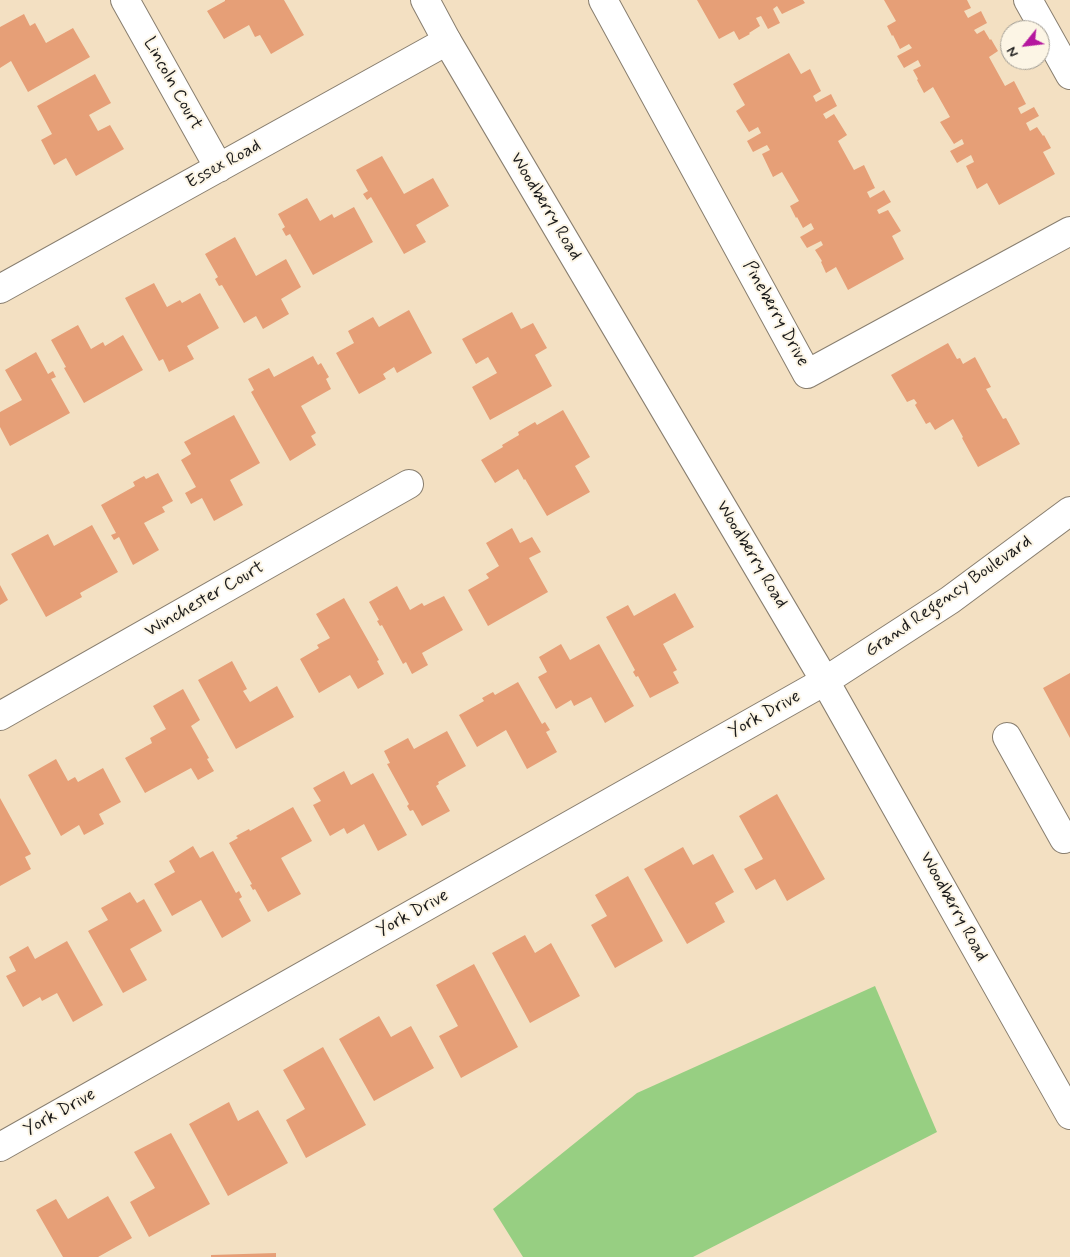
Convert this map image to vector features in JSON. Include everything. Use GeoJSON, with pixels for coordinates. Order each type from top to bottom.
{"type":"FeatureCollection","features":[{"type":"Feature","properties":{"kind":"street","name":"Lincoln Court"},"geometry":{"type":"LineString","coordinates":[[125,0],[219,168]]}},
{"type":"Feature","properties":{"kind":"street","name":"Woodberry Road"},"geometry":{"type":"LineString","coordinates":[[425,0],[447,41],[825,681],[1070,1115]]}},
{"type":"Feature","properties":{"kind":"street","name":"Pineberry Drive"},"geometry":{"type":"LineString","coordinates":[[603,0],[807,374],[1068,238]]}},
{"type":"Feature","properties":{"kind":"street"},"geometry":{"type":"LineString","coordinates":[[1028,0],[1070,75]]}},
{"type":"Feature","properties":{"kind":"street","name":"Essex Road"},"geometry":{"type":"LineString","coordinates":[[0,289],[447,41]]}},
{"type":"Feature","properties":{"kind":"street","name":"Winchester Court"},"geometry":{"type":"LineString","coordinates":[[0,716],[409,484]]}},
{"type":"Feature","properties":{"kind":"street","name":"Grand Regency Boulevard"},"geometry":{"type":"LineString","coordinates":[[825,681],[950,600],[1070,511]]}},
{"type":"Feature","properties":{"kind":"street","name":"York Drive"},"geometry":{"type":"LineString","coordinates":[[0,1147],[825,681]]}},
{"type":"Feature","properties":{"kind":"street"},"geometry":{"type":"LineString","coordinates":[[1007,737],[1068,842]]}},
{"type":"Feature","properties":{"kind":"green space"},"geometry":{"type":"Polygon","coordinates":[[[875,986],[937,1132],[693,1257],[523,1257],[493,1209],[637,1093],[875,986]]]}},
{"type":"Feature","properties":{"kind":"building"},"geometry":{"type":"Polygon","coordinates":[[[225,0],[284,0],[304,35],[271,54],[260,35],[255,37],[249,25],[224,39],[207,11],[225,0]]]}},
{"type":"Feature","properties":{"kind":"building"},"geometry":{"type":"Polygon","coordinates":[[[697,0],[803,0],[805,3],[782,14],[777,6],[773,9],[780,23],[768,29],[761,16],[756,18],[760,26],[739,40],[734,31],[719,39],[697,0]]]}},
{"type":"Feature","properties":{"kind":"building"},"geometry":{"type":"Polygon","coordinates":[[[884,0],[967,0],[971,8],[964,11],[968,18],[981,11],[987,23],[974,30],[977,34],[984,30],[998,51],[989,57],[1005,86],[1014,81],[1026,104],[1018,108],[1021,114],[1034,107],[1039,116],[1026,123],[1030,131],[1037,127],[1044,135],[1051,148],[1043,152],[1055,174],[999,205],[987,183],[977,189],[966,166],[974,162],[971,155],[957,163],[950,151],[964,144],[962,139],[954,144],[940,122],[950,117],[933,87],[924,93],[917,80],[913,70],[921,66],[918,60],[904,68],[897,56],[912,48],[909,44],[900,49],[892,36],[887,26],[896,21],[884,0]]]}},
{"type":"Feature","properties":{"kind":"building"},"geometry":{"type":"Polygon","coordinates":[[[24,14],[30,26],[35,23],[46,43],[73,28],[90,57],[28,92],[11,61],[0,68],[0,27],[24,14]]]}},
{"type":"Feature","properties":{"kind":"building"},"geometry":{"type":"Polygon","coordinates":[[[789,53],[801,74],[810,69],[821,91],[813,96],[816,102],[831,94],[837,106],[823,114],[826,119],[834,114],[847,135],[838,141],[854,170],[864,165],[875,188],[867,192],[870,198],[884,190],[891,202],[877,210],[879,214],[888,210],[901,231],[892,236],[904,259],[848,290],[836,267],[826,273],[822,261],[815,250],[823,245],[821,241],[807,248],[800,237],[814,229],[811,223],[803,228],[796,218],[790,206],[799,201],[782,172],[773,177],[762,154],[770,150],[767,145],[753,152],[747,141],[761,133],[758,127],[749,132],[736,111],[745,105],[733,84],[789,53]]]}},
{"type":"Feature","properties":{"kind":"building"},"geometry":{"type":"Polygon","coordinates":[[[95,74],[111,103],[89,115],[98,131],[110,125],[124,149],[76,176],[66,158],[54,165],[41,140],[52,134],[37,106],[95,74]]]}},
{"type":"Feature","properties":{"kind":"building"},"geometry":{"type":"Polygon","coordinates":[[[382,156],[404,194],[433,178],[449,206],[416,225],[426,242],[404,254],[371,197],[367,200],[363,194],[368,191],[356,170],[382,156]]]}},
{"type":"Feature","properties":{"kind":"building"},"geometry":{"type":"Polygon","coordinates":[[[307,198],[320,221],[332,214],[334,218],[354,207],[373,242],[313,275],[290,234],[286,236],[282,229],[285,227],[278,214],[307,198]]]}},
{"type":"Feature","properties":{"kind":"building"},"geometry":{"type":"Polygon","coordinates":[[[235,237],[256,276],[286,259],[301,287],[281,299],[289,314],[263,329],[256,316],[244,323],[222,285],[219,286],[215,279],[218,277],[205,254],[235,237]]]}},
{"type":"Feature","properties":{"kind":"building"},"geometry":{"type":"Polygon","coordinates":[[[154,283],[167,307],[180,300],[182,303],[200,293],[219,328],[187,346],[194,359],[169,372],[163,359],[159,361],[125,298],[154,283]]]}},
{"type":"Feature","properties":{"kind":"building"},"geometry":{"type":"Polygon","coordinates":[[[409,310],[432,353],[397,373],[394,367],[383,374],[386,379],[359,394],[336,353],[354,343],[348,331],[373,317],[379,327],[409,310]]]}},
{"type":"Feature","properties":{"kind":"building"},"geometry":{"type":"Polygon","coordinates":[[[512,312],[521,329],[533,323],[547,348],[535,355],[552,386],[490,420],[472,387],[497,373],[488,357],[476,364],[462,339],[512,312]]]}},
{"type":"Feature","properties":{"kind":"building"},"geometry":{"type":"Polygon","coordinates":[[[78,325],[91,349],[103,342],[105,346],[123,335],[143,370],[84,403],[51,340],[78,325]]]}},
{"type":"Feature","properties":{"kind":"building"},"geometry":{"type":"Polygon","coordinates":[[[948,343],[957,359],[960,358],[963,364],[975,357],[991,387],[986,389],[1003,419],[1006,418],[1020,444],[978,467],[953,419],[935,430],[930,422],[926,424],[915,405],[917,403],[914,399],[907,402],[891,375],[948,343]]]}},
{"type":"Feature","properties":{"kind":"building"},"geometry":{"type":"Polygon","coordinates":[[[36,352],[48,374],[53,371],[56,377],[51,379],[70,413],[10,446],[0,427],[0,412],[22,400],[5,370],[36,352]]]}},
{"type":"Feature","properties":{"kind":"building"},"geometry":{"type":"Polygon","coordinates":[[[313,356],[318,365],[321,363],[329,377],[326,379],[331,389],[301,406],[316,433],[311,436],[316,445],[290,461],[251,392],[254,390],[248,379],[269,368],[274,377],[313,356]]]}},
{"type":"Feature","properties":{"kind":"building"},"geometry":{"type":"Polygon","coordinates":[[[563,410],[590,457],[575,466],[590,492],[547,516],[518,469],[495,483],[481,460],[519,435],[518,432],[535,422],[537,425],[563,410]]]}},
{"type":"Feature","properties":{"kind":"building"},"geometry":{"type":"Polygon","coordinates":[[[234,415],[260,463],[230,480],[243,505],[214,521],[202,498],[191,504],[185,493],[196,487],[181,460],[191,454],[184,442],[234,415]]]}},
{"type":"Feature","properties":{"kind":"building"},"geometry":{"type":"Polygon","coordinates":[[[158,473],[173,501],[162,507],[165,512],[144,523],[159,550],[133,565],[119,537],[114,540],[111,535],[116,533],[101,505],[135,486],[133,482],[144,476],[146,479],[158,473]]]}},
{"type":"Feature","properties":{"kind":"building"},"geometry":{"type":"Polygon","coordinates":[[[92,525],[118,572],[80,593],[82,597],[46,617],[11,554],[48,534],[54,546],[92,525]]]}},
{"type":"Feature","properties":{"kind":"building"},"geometry":{"type":"Polygon","coordinates":[[[512,528],[520,543],[532,537],[541,552],[529,558],[548,592],[488,626],[468,590],[489,578],[486,574],[499,566],[486,543],[512,528]]]}},
{"type":"Feature","properties":{"kind":"building"},"geometry":{"type":"Polygon","coordinates":[[[0,585],[8,600],[0,605],[0,585]]]}},
{"type":"Feature","properties":{"kind":"building"},"geometry":{"type":"Polygon","coordinates":[[[397,586],[410,610],[422,603],[424,606],[444,596],[463,630],[422,653],[428,665],[412,674],[406,662],[403,664],[382,625],[380,626],[377,621],[379,620],[369,602],[397,586]]]}},
{"type":"Feature","properties":{"kind":"building"},"geometry":{"type":"Polygon","coordinates":[[[675,593],[694,627],[663,644],[677,670],[673,672],[679,683],[650,698],[638,676],[636,677],[633,672],[635,670],[606,617],[628,605],[634,616],[675,593]]]}},
{"type":"Feature","properties":{"kind":"building"},"geometry":{"type":"Polygon","coordinates":[[[344,598],[379,660],[377,661],[384,674],[358,689],[350,675],[319,693],[300,659],[319,648],[317,645],[330,638],[316,614],[344,598]]]}},
{"type":"Feature","properties":{"kind":"building"},"geometry":{"type":"Polygon","coordinates":[[[561,644],[570,660],[599,644],[634,706],[605,723],[591,697],[574,706],[571,700],[556,709],[538,677],[547,672],[539,657],[561,644]]]}},
{"type":"Feature","properties":{"kind":"building"},"geometry":{"type":"Polygon","coordinates":[[[232,661],[247,689],[243,691],[250,702],[277,686],[294,717],[236,749],[198,680],[232,661]]]}},
{"type":"Feature","properties":{"kind":"building"},"geometry":{"type":"Polygon","coordinates":[[[1070,673],[1070,738],[1043,688],[1070,673]]]}},
{"type":"Feature","properties":{"kind":"building"},"geometry":{"type":"Polygon","coordinates":[[[518,682],[542,724],[545,722],[550,730],[546,732],[557,752],[527,769],[506,730],[477,747],[459,715],[484,701],[482,698],[493,692],[495,695],[518,682]]]}},
{"type":"Feature","properties":{"kind":"building"},"geometry":{"type":"Polygon","coordinates":[[[183,689],[200,720],[191,726],[214,771],[198,780],[191,768],[145,793],[125,758],[152,743],[150,738],[166,729],[153,706],[183,689]]]}},
{"type":"Feature","properties":{"kind":"building"},"geometry":{"type":"Polygon","coordinates":[[[447,731],[466,766],[438,782],[439,784],[436,786],[450,811],[422,826],[413,810],[410,811],[407,806],[409,804],[387,764],[390,763],[384,751],[408,738],[414,749],[447,731]]]}},
{"type":"Feature","properties":{"kind":"building"},"geometry":{"type":"Polygon","coordinates":[[[56,759],[68,781],[75,777],[78,782],[103,768],[121,802],[99,814],[104,824],[84,835],[79,825],[61,836],[28,775],[56,759]]]}},
{"type":"Feature","properties":{"kind":"building"},"geometry":{"type":"Polygon","coordinates":[[[344,771],[351,785],[373,773],[407,835],[378,851],[364,824],[347,834],[344,828],[330,836],[313,805],[321,801],[313,788],[344,771]]]}},
{"type":"Feature","properties":{"kind":"building"},"geometry":{"type":"Polygon","coordinates":[[[777,794],[825,879],[787,901],[775,879],[756,890],[744,869],[763,859],[739,816],[777,794]]]}},
{"type":"Feature","properties":{"kind":"building"},"geometry":{"type":"Polygon","coordinates":[[[0,798],[31,854],[25,857],[31,869],[0,886],[0,798]]]}},
{"type":"Feature","properties":{"kind":"building"},"geometry":{"type":"Polygon","coordinates":[[[293,807],[312,841],[281,858],[301,894],[268,912],[255,889],[253,890],[250,885],[252,884],[229,843],[238,838],[236,836],[249,829],[250,831],[293,807]]]}},
{"type":"Feature","properties":{"kind":"building"},"geometry":{"type":"Polygon","coordinates":[[[193,846],[200,858],[213,851],[236,893],[239,891],[242,897],[239,899],[251,921],[222,938],[201,900],[172,916],[154,884],[175,872],[169,861],[193,846]]]}},
{"type":"Feature","properties":{"kind":"building"},"geometry":{"type":"Polygon","coordinates":[[[683,847],[693,865],[713,854],[734,892],[715,903],[725,922],[687,944],[644,869],[683,847]]]}},
{"type":"Feature","properties":{"kind":"building"},"geometry":{"type":"Polygon","coordinates":[[[628,876],[663,941],[615,968],[591,925],[607,916],[595,895],[628,876]]]}},
{"type":"Feature","properties":{"kind":"building"},"geometry":{"type":"Polygon","coordinates":[[[130,892],[137,903],[144,899],[162,931],[130,949],[147,980],[123,993],[88,931],[108,920],[101,908],[130,892]]]}},
{"type":"Feature","properties":{"kind":"building"},"geometry":{"type":"Polygon","coordinates":[[[525,935],[535,953],[551,943],[580,996],[530,1023],[492,953],[525,935]]]}},
{"type":"Feature","properties":{"kind":"building"},"geometry":{"type":"Polygon","coordinates":[[[67,941],[103,1005],[73,1022],[57,993],[42,1001],[40,997],[23,1007],[6,976],[16,971],[9,957],[28,946],[35,959],[67,941]]]}},
{"type":"Feature","properties":{"kind":"building"},"geometry":{"type":"Polygon","coordinates":[[[474,964],[518,1047],[461,1078],[439,1036],[458,1026],[436,985],[474,964]]]}},
{"type":"Feature","properties":{"kind":"building"},"geometry":{"type":"Polygon","coordinates":[[[379,1016],[391,1037],[411,1026],[434,1068],[374,1101],[339,1039],[379,1016]]]}},
{"type":"Feature","properties":{"kind":"building"},"geometry":{"type":"Polygon","coordinates":[[[323,1047],[366,1125],[306,1158],[286,1120],[305,1109],[283,1070],[323,1047]]]}},
{"type":"Feature","properties":{"kind":"building"},"geometry":{"type":"Polygon","coordinates":[[[229,1102],[238,1121],[258,1110],[288,1163],[228,1196],[189,1124],[229,1102]]]}},
{"type":"Feature","properties":{"kind":"building"},"geometry":{"type":"Polygon","coordinates":[[[171,1133],[210,1204],[149,1237],[130,1202],[155,1188],[134,1152],[171,1133]]]}},
{"type":"Feature","properties":{"kind":"building"},"geometry":{"type":"Polygon","coordinates":[[[108,1196],[132,1238],[98,1257],[63,1257],[36,1210],[56,1199],[68,1219],[108,1196]]]}},
{"type":"Feature","properties":{"kind":"building"},"geometry":{"type":"Polygon","coordinates":[[[276,1253],[276,1257],[211,1257],[211,1255],[276,1253]]]}}]}
